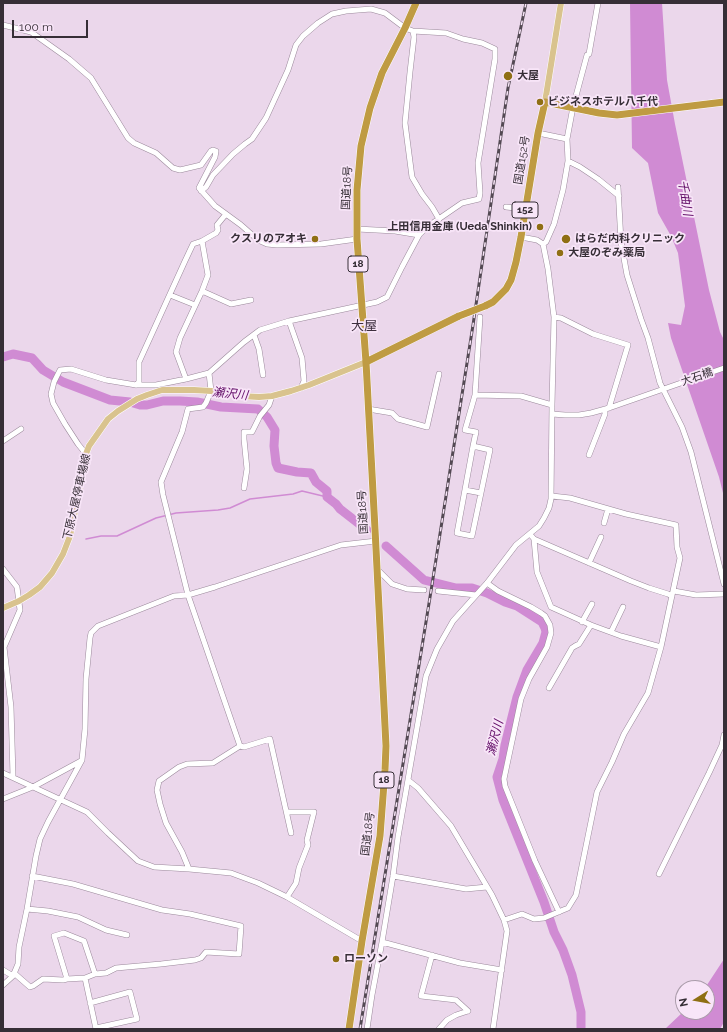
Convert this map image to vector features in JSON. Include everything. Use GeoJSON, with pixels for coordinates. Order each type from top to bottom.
{"type":"FeatureCollection","features":[{"type":"Feature","properties":{"kind":"highway","name":"国道18号"},"geometry":{"type":"LineString","coordinates":[[349,1029],[380,836],[386,746],[366,362],[356,229],[358,168],[370,108],[382,73],[416,3]]}},
{"type":"Feature","properties":{"kind":"highway"},"geometry":{"type":"LineString","coordinates":[[546,102],[599,113],[617,115],[724,102]]}},
{"type":"Feature","properties":{"kind":"highway","name":"国道152号"},"geometry":{"type":"LineString","coordinates":[[366,362],[459,316],[493,302],[506,289],[511,280],[522,237],[525,209],[538,133],[546,102]]}},
{"type":"Feature","properties":{"kind":"main road"},"geometry":{"type":"LineString","coordinates":[[546,102],[561,3]]}},
{"type":"Feature","properties":{"kind":"main road","name":"下原大屋停車場線"},"geometry":{"type":"LineString","coordinates":[[3,608],[29,595],[40,587],[52,573],[63,554],[70,536],[86,454],[89,446],[108,419],[118,411],[137,399],[162,390],[194,390],[241,396],[272,396],[301,388],[366,362]]}},
{"type":"Feature","properties":{"kind":"street"},"geometry":{"type":"LineString","coordinates":[[543,244],[546,242],[554,224],[563,190],[568,161],[566,139],[587,55],[589,54],[598,3]]}},
{"type":"Feature","properties":{"kind":"street"},"geometry":{"type":"LineString","coordinates":[[86,454],[65,424],[53,403],[51,394],[54,382],[60,370],[71,369],[106,380],[136,385],[156,386],[209,372],[260,330],[289,321],[377,302],[388,297],[419,235],[427,227],[462,203],[479,199],[478,163],[495,59],[495,49],[482,42],[463,39],[446,33],[413,31],[405,28],[385,12],[371,9],[332,14],[318,23],[303,36],[296,45],[288,70],[266,118],[252,139],[233,154],[213,174],[206,187],[201,191]]}},
{"type":"Feature","properties":{"kind":"street"},"geometry":{"type":"LineString","coordinates":[[3,25],[31,32],[86,73],[91,78],[128,138],[134,143],[156,152],[173,168],[180,170],[201,165],[211,151],[216,151],[215,157],[199,188],[215,206],[241,225],[258,240],[267,244],[321,244],[357,239]]}},
{"type":"Feature","properties":{"kind":"street"},"geometry":{"type":"LineString","coordinates":[[413,31],[414,37],[406,123],[412,177],[439,219]]}},
{"type":"Feature","properties":{"kind":"street"},"geometry":{"type":"LineString","coordinates":[[538,133],[566,139]]}},
{"type":"Feature","properties":{"kind":"street"},"geometry":{"type":"LineString","coordinates":[[568,161],[598,178],[619,196]]}},
{"type":"Feature","properties":{"kind":"street"},"geometry":{"type":"LineString","coordinates":[[618,187],[621,242],[627,275],[648,338],[660,383],[682,427],[691,452],[724,584]]}},
{"type":"Feature","properties":{"kind":"street"},"geometry":{"type":"LineString","coordinates":[[506,207],[525,209]]}},
{"type":"Feature","properties":{"kind":"street"},"geometry":{"type":"LineString","coordinates":[[136,385],[139,382],[139,362],[193,244],[216,233],[218,230],[218,225],[226,214]]}},
{"type":"Feature","properties":{"kind":"street"},"geometry":{"type":"LineString","coordinates":[[356,229],[394,231],[419,235]]}},
{"type":"Feature","properties":{"kind":"street"},"geometry":{"type":"LineString","coordinates":[[367,1029],[426,676],[437,649],[453,621],[486,584],[516,545],[539,526],[549,508],[552,496],[554,317],[548,269],[543,244],[537,240],[522,237]]}},
{"type":"Feature","properties":{"kind":"street"},"geometry":{"type":"LineString","coordinates":[[186,379],[176,352],[180,338],[208,275],[202,241]]}},
{"type":"Feature","properties":{"kind":"street"},"geometry":{"type":"LineString","coordinates":[[202,291],[231,304],[251,300]]}},
{"type":"Feature","properties":{"kind":"street"},"geometry":{"type":"LineString","coordinates":[[170,295],[195,305]]}},
{"type":"Feature","properties":{"kind":"street"},"geometry":{"type":"LineString","coordinates":[[473,446],[490,450],[472,536],[457,533],[473,446],[476,432],[465,430],[475,395],[480,317]]}},
{"type":"Feature","properties":{"kind":"street"},"geometry":{"type":"LineString","coordinates":[[554,317],[562,318],[593,334],[628,345],[607,409],[589,455]]}},
{"type":"Feature","properties":{"kind":"street"},"geometry":{"type":"LineString","coordinates":[[289,321],[302,358],[304,381],[301,388]]}},
{"type":"Feature","properties":{"kind":"street"},"geometry":{"type":"LineString","coordinates":[[254,335],[259,349],[264,375]]}},
{"type":"Feature","properties":{"kind":"street","name":"大石橋"},"geometry":{"type":"LineString","coordinates":[[552,414],[565,416],[579,415],[607,409],[724,368]]}},
{"type":"Feature","properties":{"kind":"street"},"geometry":{"type":"LineString","coordinates":[[209,372],[210,391],[206,403],[203,407],[188,409],[182,432],[161,482],[188,595],[240,746]]}},
{"type":"Feature","properties":{"kind":"street"},"geometry":{"type":"LineString","coordinates":[[368,409],[392,413],[398,419],[427,427],[439,374]]}},
{"type":"Feature","properties":{"kind":"street"},"geometry":{"type":"LineString","coordinates":[[475,395],[521,396],[552,405]]}},
{"type":"Feature","properties":{"kind":"street"},"geometry":{"type":"LineString","coordinates":[[244,488],[246,469],[244,432],[252,432],[260,416],[270,405],[272,396]]}},
{"type":"Feature","properties":{"kind":"street"},"geometry":{"type":"LineString","coordinates":[[3,441],[21,428]]}},
{"type":"Feature","properties":{"kind":"street"},"geometry":{"type":"LineString","coordinates":[[465,490],[481,493]]}},
{"type":"Feature","properties":{"kind":"street"},"geometry":{"type":"LineString","coordinates":[[504,920],[522,914],[534,919],[544,918],[568,908],[576,896],[598,792],[624,734],[648,693],[661,647],[680,558],[677,547],[676,525],[626,514],[570,498],[552,496]]}},
{"type":"Feature","properties":{"kind":"street"},"geometry":{"type":"LineString","coordinates":[[604,523],[608,509]]}},
{"type":"Feature","properties":{"kind":"street"},"geometry":{"type":"LineString","coordinates":[[530,534],[534,539],[589,563],[643,586],[668,594],[724,594]]}},
{"type":"Feature","properties":{"kind":"street"},"geometry":{"type":"LineString","coordinates":[[589,563],[601,537]]}},
{"type":"Feature","properties":{"kind":"street"},"geometry":{"type":"LineString","coordinates":[[534,539],[537,572],[551,607],[582,622],[621,636],[661,647]]}},
{"type":"Feature","properties":{"kind":"street"},"geometry":{"type":"LineString","coordinates":[[3,984],[14,974],[18,964],[19,947],[40,839],[82,760],[85,729],[86,678],[91,633],[98,626],[174,596],[188,595],[341,545],[376,541]]}},
{"type":"Feature","properties":{"kind":"street"},"geometry":{"type":"LineString","coordinates":[[3,569],[17,588],[20,610],[4,646],[11,706],[12,776]]}},
{"type":"Feature","properties":{"kind":"street"},"geometry":{"type":"LineString","coordinates":[[377,570],[392,584],[407,589],[424,590]]}},
{"type":"Feature","properties":{"kind":"street"},"geometry":{"type":"LineString","coordinates":[[486,584],[498,592],[531,607],[546,616],[550,625],[551,633],[547,647],[529,679],[521,699],[504,779],[505,786],[557,913]]}},
{"type":"Feature","properties":{"kind":"street"},"geometry":{"type":"LineString","coordinates":[[438,591],[477,594]]}},
{"type":"Feature","properties":{"kind":"street"},"geometry":{"type":"LineString","coordinates":[[582,622],[592,604]]}},
{"type":"Feature","properties":{"kind":"street"},"geometry":{"type":"LineString","coordinates":[[612,632],[623,607]]}},
{"type":"Feature","properties":{"kind":"street"},"geometry":{"type":"LineString","coordinates":[[549,688],[572,648],[579,644],[591,625]]}},
{"type":"Feature","properties":{"kind":"street"},"geometry":{"type":"LineString","coordinates":[[659,874],[709,773],[722,745],[724,735]]}},
{"type":"Feature","properties":{"kind":"street"},"geometry":{"type":"LineString","coordinates":[[189,869],[166,822],[157,790],[159,781],[179,767],[187,764],[213,763],[240,746],[244,747],[270,738],[291,833]]}},
{"type":"Feature","properties":{"kind":"street"},"geometry":{"type":"LineString","coordinates":[[3,799],[33,787],[82,760]]}},
{"type":"Feature","properties":{"kind":"street"},"geometry":{"type":"LineString","coordinates":[[3,773],[87,812],[138,860],[154,867],[231,873],[258,883],[287,897],[362,941]]}},
{"type":"Feature","properties":{"kind":"street"},"geometry":{"type":"LineString","coordinates":[[408,780],[418,788],[451,826],[487,887],[504,920],[507,931],[493,1029]]}},
{"type":"Feature","properties":{"kind":"street"},"geometry":{"type":"LineString","coordinates":[[286,812],[314,812],[307,840],[308,845],[299,868],[296,883],[287,897]]}},
{"type":"Feature","properties":{"kind":"street"},"geometry":{"type":"LineString","coordinates":[[3,970],[14,974],[30,986],[33,986],[43,979],[63,980],[85,978],[95,974],[106,973],[116,968],[195,960],[201,958],[206,952],[239,954],[241,926],[190,914],[162,910],[73,884],[32,876]]}},
{"type":"Feature","properties":{"kind":"street"},"geometry":{"type":"LineString","coordinates":[[393,876],[466,889],[487,887]]}},
{"type":"Feature","properties":{"kind":"street"},"geometry":{"type":"LineString","coordinates":[[27,909],[48,911],[78,917],[106,930],[127,935]]}},
{"type":"Feature","properties":{"kind":"street"},"geometry":{"type":"LineString","coordinates":[[67,979],[54,936],[64,933],[84,941],[95,974]]}},
{"type":"Feature","properties":{"kind":"street"},"geometry":{"type":"LineString","coordinates":[[382,942],[460,963],[502,970]]}},
{"type":"Feature","properties":{"kind":"street"},"geometry":{"type":"LineString","coordinates":[[432,955],[421,996],[456,1000],[468,1011],[447,1020],[439,1029]]}},
{"type":"Feature","properties":{"kind":"street"},"geometry":{"type":"LineString","coordinates":[[85,978],[90,1003],[96,1029],[137,1019],[130,992],[90,1003]]}},
{"type":"Feature","properties":{"kind":"water","name":"千曲川"},"geometry":{"type":"Polygon","coordinates":[[[630,3],[662,3],[667,80],[675,124],[709,290],[720,332],[724,340],[724,497],[719,477],[671,338],[668,323],[681,325],[685,306],[678,253],[671,236],[658,213],[648,163],[632,148],[630,3]]]}},
{"type":"Feature","properties":{"kind":"water"},"geometry":{"type":"Polygon","coordinates":[[[724,959],[724,1022],[720,1029],[665,1029],[675,1020],[715,1020],[715,980],[710,980],[724,959]]]}},
{"type":"Feature","properties":{"kind":"waterway","name":"瀬沢川"},"geometry":{"type":"LineString","coordinates":[[3,357],[13,354],[32,358],[43,370],[63,382],[110,400],[130,402],[140,405],[163,401],[197,402],[221,407],[258,409],[267,417],[275,430],[274,446],[278,468],[311,473],[316,482],[327,491],[327,497],[367,530]]}},
{"type":"Feature","properties":{"kind":"waterway"},"geometry":{"type":"LineString","coordinates":[[86,539],[101,536],[117,536],[156,518],[176,513],[230,508],[250,499],[293,494],[302,491],[327,497]]}},
{"type":"Feature","properties":{"kind":"waterway","name":"瀬沢川"},"geometry":{"type":"LineString","coordinates":[[386,546],[424,580],[456,588],[472,588],[487,593],[517,606],[542,622],[545,628],[546,632],[543,643],[527,670],[517,697],[503,759],[497,777],[503,800],[572,975],[581,1012],[581,1029]]}},
{"type":"Feature","properties":{"kind":"railway"},"geometry":{"type":"LineString","coordinates":[[360,1029],[473,325],[508,88],[526,3]]}},
{"type":"Feature","properties":{"kind":"place","name":"大屋"},"geometry":{"type":"Point","coordinates":[508,76]}},
{"type":"Feature","properties":{"kind":"place","name":"ビジネスホテル八千代"},"geometry":{"type":"Point","coordinates":[540,102]}},
{"type":"Feature","properties":{"kind":"place","name":"上田信用金庫 (Ueda Shinkin)"},"geometry":{"type":"Point","coordinates":[540,227]}},
{"type":"Feature","properties":{"kind":"place","name":"クスリのアオキ"},"geometry":{"type":"Point","coordinates":[315,239]}},
{"type":"Feature","properties":{"kind":"place","name":"はらだ内科クリニック"},"geometry":{"type":"Point","coordinates":[566,239]}},
{"type":"Feature","properties":{"kind":"place","name":"大屋のぞみ薬局"},"geometry":{"type":"Point","coordinates":[560,253]}},
{"type":"Feature","properties":{"kind":"place","name":"ローソン"},"geometry":{"type":"Point","coordinates":[336,959]}},
{"type":"Feature","properties":{"kind":"district","name":"大屋"},"geometry":{"type":"Point","coordinates":[364,326]}}]}
